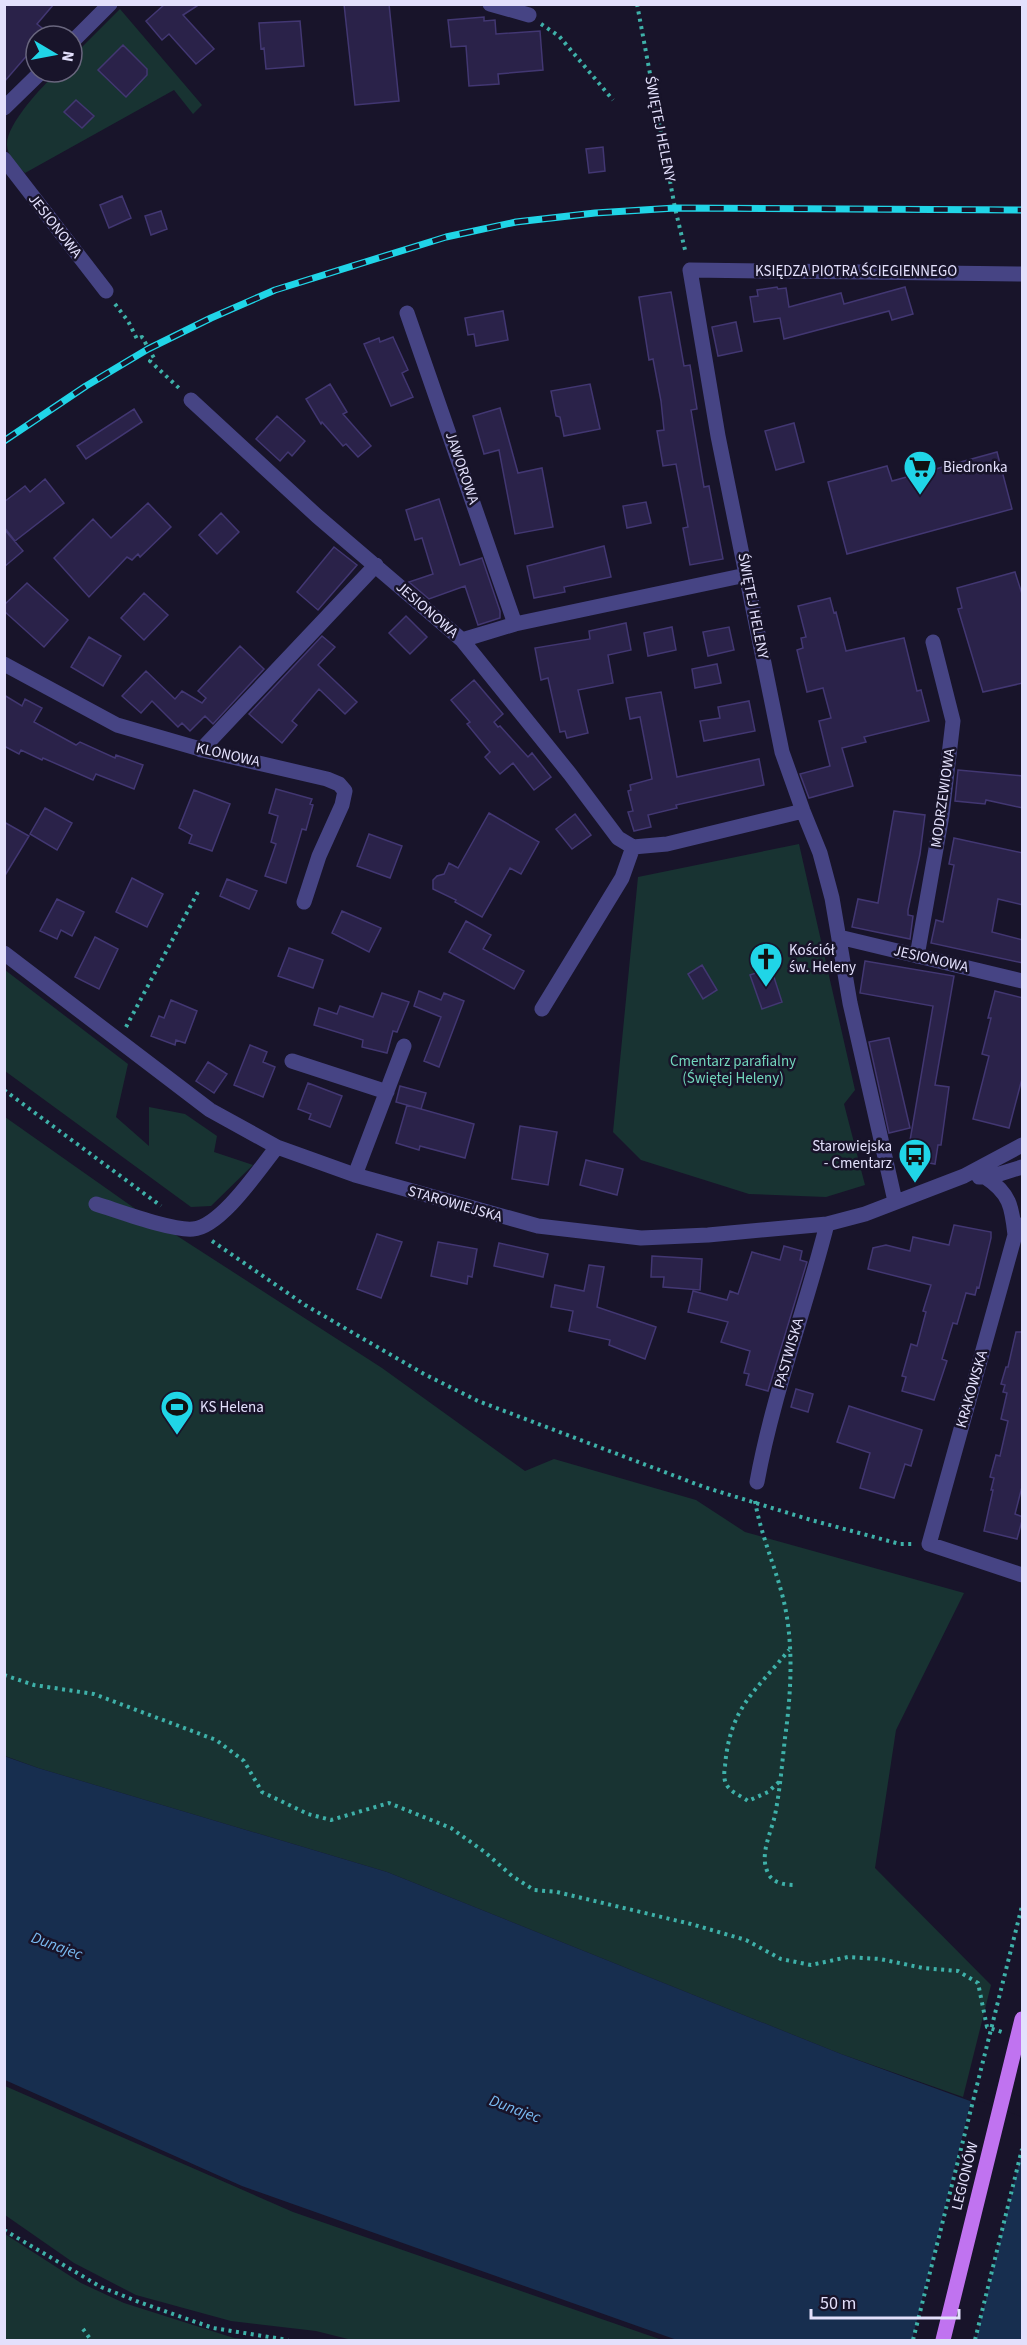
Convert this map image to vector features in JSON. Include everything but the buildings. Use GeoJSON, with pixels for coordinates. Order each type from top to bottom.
{"type":"FeatureCollection","features":[{"type":"Feature","properties":{"kind":"main road","name":"LEGIONÓW"},"geometry":{"type":"LineString","coordinates":[[943,2340],[1023,2019]]}},
{"type":"Feature","properties":{"kind":"street"},"geometry":{"type":"LineString","coordinates":[[84,30],[110,4]]}},
{"type":"Feature","properties":{"kind":"street"},"geometry":{"type":"LineString","coordinates":[[490,4],[529,15]]}},
{"type":"Feature","properties":{"kind":"street"},"geometry":{"type":"LineString","coordinates":[[4,108],[29,84]]}},
{"type":"Feature","properties":{"kind":"street","name":"JESIONOWA"},"geometry":{"type":"LineString","coordinates":[[4,159],[106,291]]}},
{"type":"Feature","properties":{"kind":"street","name":"KSIĘDZA PIOTRA ŚCIEGIENNEGO"},"geometry":{"type":"LineString","coordinates":[[690,270],[1023,273]]}},
{"type":"Feature","properties":{"kind":"street","name":"ŚWIĘTEJ HELENY"},"geometry":{"type":"LineString","coordinates":[[690,270],[718,436],[782,752],[820,853],[832,898],[850,1003],[895,1201]]}},
{"type":"Feature","properties":{"kind":"street","name":"JAWOROWA"},"geometry":{"type":"LineString","coordinates":[[407,313],[515,624]]}},
{"type":"Feature","properties":{"kind":"street","name":"JESIONOWA"},"geometry":{"type":"LineString","coordinates":[[191,400],[317,516],[462,640],[570,774],[618,838],[633,847]]}},
{"type":"Feature","properties":{"kind":"street"},"geometry":{"type":"LineString","coordinates":[[201,750],[376,565]]}},
{"type":"Feature","properties":{"kind":"street"},"geometry":{"type":"LineString","coordinates":[[462,640],[515,624],[746,574]]}},
{"type":"Feature","properties":{"kind":"street","name":"MODRZEWIOWA"},"geometry":{"type":"LineString","coordinates":[[917,956],[942,816],[953,721],[933,642]]}},
{"type":"Feature","properties":{"kind":"street","name":"KLONOWA"},"geometry":{"type":"LineString","coordinates":[[4,664],[117,725],[201,750],[327,778],[339,784],[345,791],[342,805],[319,856],[304,902]]}},
{"type":"Feature","properties":{"kind":"street"},"geometry":{"type":"LineString","coordinates":[[542,1009],[621,878],[633,847],[667,844],[803,811]]}},
{"type":"Feature","properties":{"kind":"street","name":"JESIONOWA"},"geometry":{"type":"LineString","coordinates":[[839,937],[1023,981]]}},
{"type":"Feature","properties":{"kind":"street","name":"STAROWIEJSKA"},"geometry":{"type":"LineString","coordinates":[[4,953],[210,1110],[277,1147],[355,1175],[538,1226],[586,1234],[641,1238],[708,1235],[827,1224],[865,1214],[964,1176],[1023,1145]]}},
{"type":"Feature","properties":{"kind":"street"},"geometry":{"type":"LineString","coordinates":[[355,1175],[404,1046]]}},
{"type":"Feature","properties":{"kind":"street"},"geometry":{"type":"LineString","coordinates":[[292,1061],[387,1092]]}},
{"type":"Feature","properties":{"kind":"street"},"geometry":{"type":"LineString","coordinates":[[96,1204],[181,1229],[196,1229],[211,1222],[225,1209],[277,1147]]}},
{"type":"Feature","properties":{"kind":"street","name":"STAROWIEJSKA"},"geometry":{"type":"LineString","coordinates":[[964,1176],[985,1177],[1023,1167]]}},
{"type":"Feature","properties":{"kind":"street","name":"KRAKOWSKA"},"geometry":{"type":"LineString","coordinates":[[929,1544],[1019,1230],[1004,1193],[985,1177]]}},
{"type":"Feature","properties":{"kind":"street","name":"PASTWISKA"},"geometry":{"type":"LineString","coordinates":[[757,1482],[765,1439],[782,1376],[827,1224]]}},
{"type":"Feature","properties":{"kind":"street"},"geometry":{"type":"LineString","coordinates":[[929,1544],[1023,1575]]}},
{"type":"Feature","properties":{"kind":"path","name":"ŚWIĘTEJ HELENY"},"geometry":{"type":"LineString","coordinates":[[637,4],[675,208],[690,270]]}},
{"type":"Feature","properties":{"kind":"path"},"geometry":{"type":"LineString","coordinates":[[529,15],[559,36],[613,100]]}},
{"type":"Feature","properties":{"kind":"path"},"geometry":{"type":"LineString","coordinates":[[106,291],[128,321],[137,339],[142,338],[154,358],[150,361],[191,400]]}},
{"type":"Feature","properties":{"kind":"path"},"geometry":{"type":"LineString","coordinates":[[119,1040],[179,932],[200,888]]}},
{"type":"Feature","properties":{"kind":"path"},"geometry":{"type":"LineString","coordinates":[[4,1090],[168,1211]]}},
{"type":"Feature","properties":{"kind":"path"},"geometry":{"type":"LineString","coordinates":[[196,1229],[305,1305],[424,1374],[478,1401],[704,1487],[811,1520],[900,1544],[929,1544]]}},
{"type":"Feature","properties":{"kind":"path"},"geometry":{"type":"LineString","coordinates":[[757,1482],[755,1502],[768,1554],[784,1603],[790,1688],[774,1816],[764,1858],[768,1875],[778,1883],[795,1885]]}},
{"type":"Feature","properties":{"kind":"path"},"geometry":{"type":"LineString","coordinates":[[779,1782],[757,1799],[748,1801],[729,1789],[724,1777],[725,1752],[733,1723],[742,1705],[789,1649]]}},
{"type":"Feature","properties":{"kind":"path"},"geometry":{"type":"LineString","coordinates":[[4,1675],[34,1685],[94,1694],[216,1740],[244,1761],[262,1792],[308,1814],[331,1820],[388,1803],[451,1828],[486,1853],[512,1876],[534,1890],[557,1892],[691,1924],[746,1940],[781,1959],[811,1965],[848,1957],[880,1959],[923,1968],[958,1971],[978,1983],[987,2027],[1005,2032]]}},
{"type":"Feature","properties":{"kind":"path"},"geometry":{"type":"LineString","coordinates":[[913,2340],[1023,1906]]}},
{"type":"Feature","properties":{"kind":"path"},"geometry":{"type":"LineString","coordinates":[[975,2340],[1023,2149]]}},
{"type":"Feature","properties":{"kind":"path"},"geometry":{"type":"LineString","coordinates":[[4,2230],[101,2287],[139,2302],[213,2328],[288,2340]]}},
{"type":"Feature","properties":{"kind":"path"},"geometry":{"type":"LineString","coordinates":[[83,2329],[91,2340]]}},
{"type":"Feature","properties":{"kind":"green space"},"geometry":{"type":"Polygon","coordinates":[[[120,9],[202,105],[193,114],[174,90],[25,173],[7,149],[8,136],[12,127],[45,84],[84,84],[84,45],[120,9]]]}},
{"type":"Feature","properties":{"kind":"green space","name":"Cmentarz parafialny (Świętej Heleny)"},"geometry":{"type":"Polygon","coordinates":[[[799,844],[855,1090],[844,1104],[865,1185],[826,1197],[749,1194],[641,1160],[613,1132],[638,877],[799,844]]]}},
{"type":"Feature","properties":{"kind":"green space"},"geometry":{"type":"Polygon","coordinates":[[[5,970],[128,1064],[116,1117],[149,1146],[149,1107],[185,1114],[217,1136],[214,1152],[253,1165],[211,1206],[191,1207],[5,1071],[5,970]]]}},
{"type":"Feature","properties":{"kind":"green space"},"geometry":{"type":"Polygon","coordinates":[[[5,1117],[137,1210],[382,1368],[525,1471],[554,1459],[696,1500],[745,1532],[964,1593],[896,1730],[875,1868],[991,1985],[963,2097],[841,2054],[387,1872],[38,1768],[5,1756],[5,1117]]]}},
{"type":"Feature","properties":{"kind":"green space"},"geometry":{"type":"Polygon","coordinates":[[[5,2086],[293,2212],[662,2340],[352,2340],[316,2331],[231,2321],[136,2295],[74,2263],[5,2215],[5,2086]]]}},
{"type":"Feature","properties":{"kind":"green space"},"geometry":{"type":"Polygon","coordinates":[[[5,2234],[81,2283],[124,2303],[234,2338],[255,2340],[5,2340],[5,2234]]]}},
{"type":"Feature","properties":{"kind":"water","name":"Dunajec"},"geometry":{"type":"Polygon","coordinates":[[[4,1756],[387,1872],[841,2054],[1022,2120],[1022,2340],[677,2340],[242,2186],[5,2080],[4,1756]]]}},
{"type":"Feature","properties":{"kind":"pier"},"geometry":{"type":"Polygon","coordinates":[[[972,2097],[1022,2117],[1022,2151],[976,2340],[912,2340],[972,2097]]]}},
{"type":"Feature","properties":{"kind":"railway"},"geometry":{"type":"LineString","coordinates":[[4,441],[86,386],[148,349],[211,318],[275,290],[446,237],[516,222],[595,213],[675,208],[1022,210]]}},
{"type":"Feature","properties":{"kind":"place","name":"Biedronka"},"geometry":{"type":"Point","coordinates":[920,496]}},
{"type":"Feature","properties":{"kind":"place","name":"Kościół św. Heleny"},"geometry":{"type":"Point","coordinates":[766,988]}},
{"type":"Feature","properties":{"kind":"place","name":"Starowiejska - Cmentarz"},"geometry":{"type":"Point","coordinates":[915,1184]}},
{"type":"Feature","properties":{"kind":"place","name":"KS Helena"},"geometry":{"type":"Point","coordinates":[177,1436]}}]}
